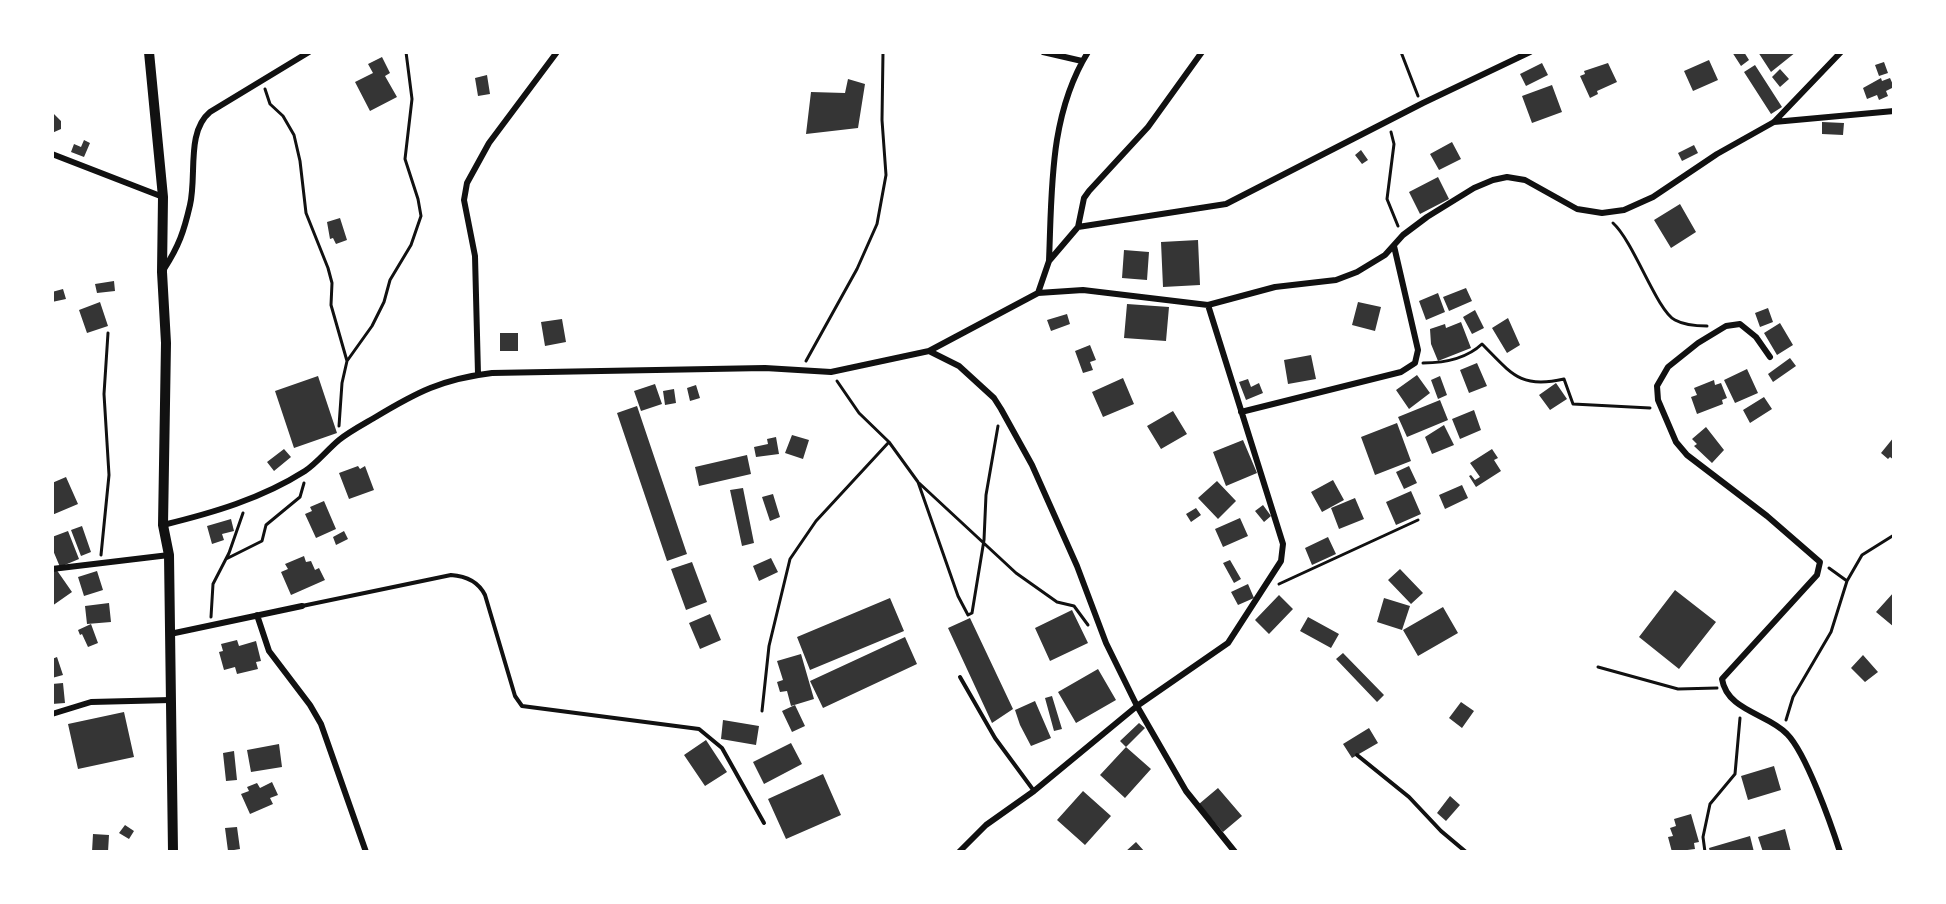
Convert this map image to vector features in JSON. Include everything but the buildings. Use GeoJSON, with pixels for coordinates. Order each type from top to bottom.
{"type":"FeatureCollection","features":[{"type":"Feature","properties":{"kind":"main road"},"geometry":{"type":"LineString","coordinates":[[149,52],[163,197],[162,272],[166,343],[163,525],[169,555],[173,852]]}},
{"type":"Feature","properties":{"kind":"street"},"geometry":{"type":"LineString","coordinates":[[162,272],[180,246],[190,206],[195,165],[195,136],[199,122],[210,112],[309,52]]}},
{"type":"Feature","properties":{"kind":"street"},"geometry":{"type":"LineString","coordinates":[[478,374],[475,256],[464,200],[467,183],[489,143],[557,52]]}},
{"type":"Feature","properties":{"kind":"street"},"geometry":{"type":"LineString","coordinates":[[1043,52],[1082,61]]}},
{"type":"Feature","properties":{"kind":"street"},"geometry":{"type":"LineString","coordinates":[[1038,293],[1049,261],[1057,129],[1076,72],[1088,52]]}},
{"type":"Feature","properties":{"kind":"street"},"geometry":{"type":"LineString","coordinates":[[1049,261],[1078,227],[1084,198],[1089,191],[1148,127],[1202,52]]}},
{"type":"Feature","properties":{"kind":"street"},"geometry":{"type":"LineString","coordinates":[[1078,227],[1226,204],[1423,103],[1530,52]]}},
{"type":"Feature","properties":{"kind":"street"},"geometry":{"type":"LineString","coordinates":[[163,525],[222,510],[307,470],[340,439],[429,386],[458,377],[478,374],[765,368],[831,372],[929,351],[1038,293],[1083,290],[1208,305],[1275,287],[1336,280],[1357,272],[1394,246],[1403,235],[1474,188],[1507,177],[1526,180],[1577,209],[1602,213],[1624,210],[1653,197],[1717,154],[1774,122],[1841,52]]}},
{"type":"Feature","properties":{"kind":"street"},"geometry":{"type":"LineString","coordinates":[[1774,122],[1893,111]]}},
{"type":"Feature","properties":{"kind":"street"},"geometry":{"type":"LineString","coordinates":[[52,154],[163,197]]}},
{"type":"Feature","properties":{"kind":"street"},"geometry":{"type":"LineString","coordinates":[[1241,412],[1401,372],[1415,363],[1418,350],[1394,246]]}},
{"type":"Feature","properties":{"kind":"street"},"geometry":{"type":"LineString","coordinates":[[959,852],[986,825],[1034,790],[1137,706],[1228,643],[1281,561],[1283,544],[1208,305]]}},
{"type":"Feature","properties":{"kind":"street"},"geometry":{"type":"LineString","coordinates":[[1770,357],[1756,337],[1740,324],[1726,326],[1698,343],[1668,367],[1657,386],[1662,408],[1676,442],[1687,455],[1758,509],[1820,562],[1816,575],[1724,675],[1724,688],[1741,706],[1783,729],[1794,741],[1817,790],[1840,852]]}},
{"type":"Feature","properties":{"kind":"street"},"geometry":{"type":"LineString","coordinates":[[929,351],[959,366],[994,398],[1001,409],[1032,465],[1077,567],[1106,643],[1137,706],[1186,791],[1235,852]]}},
{"type":"Feature","properties":{"kind":"street"},"geometry":{"type":"LineString","coordinates":[[52,569],[169,555]]}},
{"type":"Feature","properties":{"kind":"street"},"geometry":{"type":"LineString","coordinates":[[170,634],[302,606]]}},
{"type":"Feature","properties":{"kind":"street"},"geometry":{"type":"LineString","coordinates":[[257,615],[271,655],[310,705],[321,724],[366,852]]}},
{"type":"Feature","properties":{"kind":"street"},"geometry":{"type":"LineString","coordinates":[[52,714],[91,702],[171,700]]}},
{"type":"Feature","properties":{"kind":"lane"},"geometry":{"type":"LineString","coordinates":[[302,606],[452,574],[466,577],[478,585],[485,595],[514,696],[522,706],[699,729],[722,748],[764,823]]}},
{"type":"Feature","properties":{"kind":"lane"},"geometry":{"type":"LineString","coordinates":[[960,677],[995,738],[1034,790]]}},
{"type":"Feature","properties":{"kind":"lane"},"geometry":{"type":"LineString","coordinates":[[1357,755],[1409,797],[1441,831],[1466,852]]}},
{"type":"Feature","properties":{"kind":"path"},"geometry":{"type":"LineString","coordinates":[[347,361],[372,326],[384,302],[390,280],[411,245],[421,216],[405,159],[412,99],[406,52]]}},
{"type":"Feature","properties":{"kind":"path"},"geometry":{"type":"LineString","coordinates":[[801,370],[857,268],[877,224],[886,175],[882,120],[883,52]]}},
{"type":"Feature","properties":{"kind":"path"},"geometry":{"type":"LineString","coordinates":[[1401,52],[1415,91],[1423,103]]}},
{"type":"Feature","properties":{"kind":"path"},"geometry":{"type":"LineString","coordinates":[[262,82],[270,104],[283,116],[294,135],[300,162],[306,213],[332,283],[331,305],[347,361],[339,411],[340,439]]}},
{"type":"Feature","properties":{"kind":"path"},"geometry":{"type":"LineString","coordinates":[[1388,121],[1394,144],[1387,199],[1403,235]]}},
{"type":"Feature","properties":{"kind":"path"},"geometry":{"type":"LineString","coordinates":[[1602,213],[1625,237],[1666,314],[1687,324],[1726,326]]}},
{"type":"Feature","properties":{"kind":"path"},"geometry":{"type":"LineString","coordinates":[[101,563],[109,475],[104,394],[108,333]]}},
{"type":"Feature","properties":{"kind":"path"},"geometry":{"type":"LineString","coordinates":[[1415,363],[1444,363],[1474,352],[1482,344],[1506,370],[1529,383],[1564,379],[1573,404],[1662,408]]}},
{"type":"Feature","properties":{"kind":"path"},"geometry":{"type":"LineString","coordinates":[[831,372],[859,413],[889,442],[918,482],[951,514],[984,540],[1016,573],[1057,602],[1074,606],[1093,632],[1106,643]]}},
{"type":"Feature","properties":{"kind":"path"},"geometry":{"type":"LineString","coordinates":[[918,482],[958,596],[968,615],[972,613],[975,601],[984,540],[986,495],[1001,409]]}},
{"type":"Feature","properties":{"kind":"path"},"geometry":{"type":"LineString","coordinates":[[762,711],[769,646],[790,559],[816,521],[889,442]]}},
{"type":"Feature","properties":{"kind":"path"},"geometry":{"type":"LineString","coordinates":[[224,560],[262,541],[268,523],[300,497],[307,470]]}},
{"type":"Feature","properties":{"kind":"path"},"geometry":{"type":"LineString","coordinates":[[211,625],[213,584],[248,499]]}},
{"type":"Feature","properties":{"kind":"path"},"geometry":{"type":"LineString","coordinates":[[1262,593],[1418,520]]}},
{"type":"Feature","properties":{"kind":"path"},"geometry":{"type":"LineString","coordinates":[[1783,729],[1793,697],[1831,632],[1847,581],[1862,555],[1893,535]]}},
{"type":"Feature","properties":{"kind":"path"},"geometry":{"type":"LineString","coordinates":[[1820,562],[1847,581]]}},
{"type":"Feature","properties":{"kind":"path"},"geometry":{"type":"LineString","coordinates":[[1598,668],[1677,689],[1724,688]]}},
{"type":"Feature","properties":{"kind":"path"},"geometry":{"type":"LineString","coordinates":[[1705,852],[1703,837],[1710,804],[1735,774],[1741,706]]}}]}
